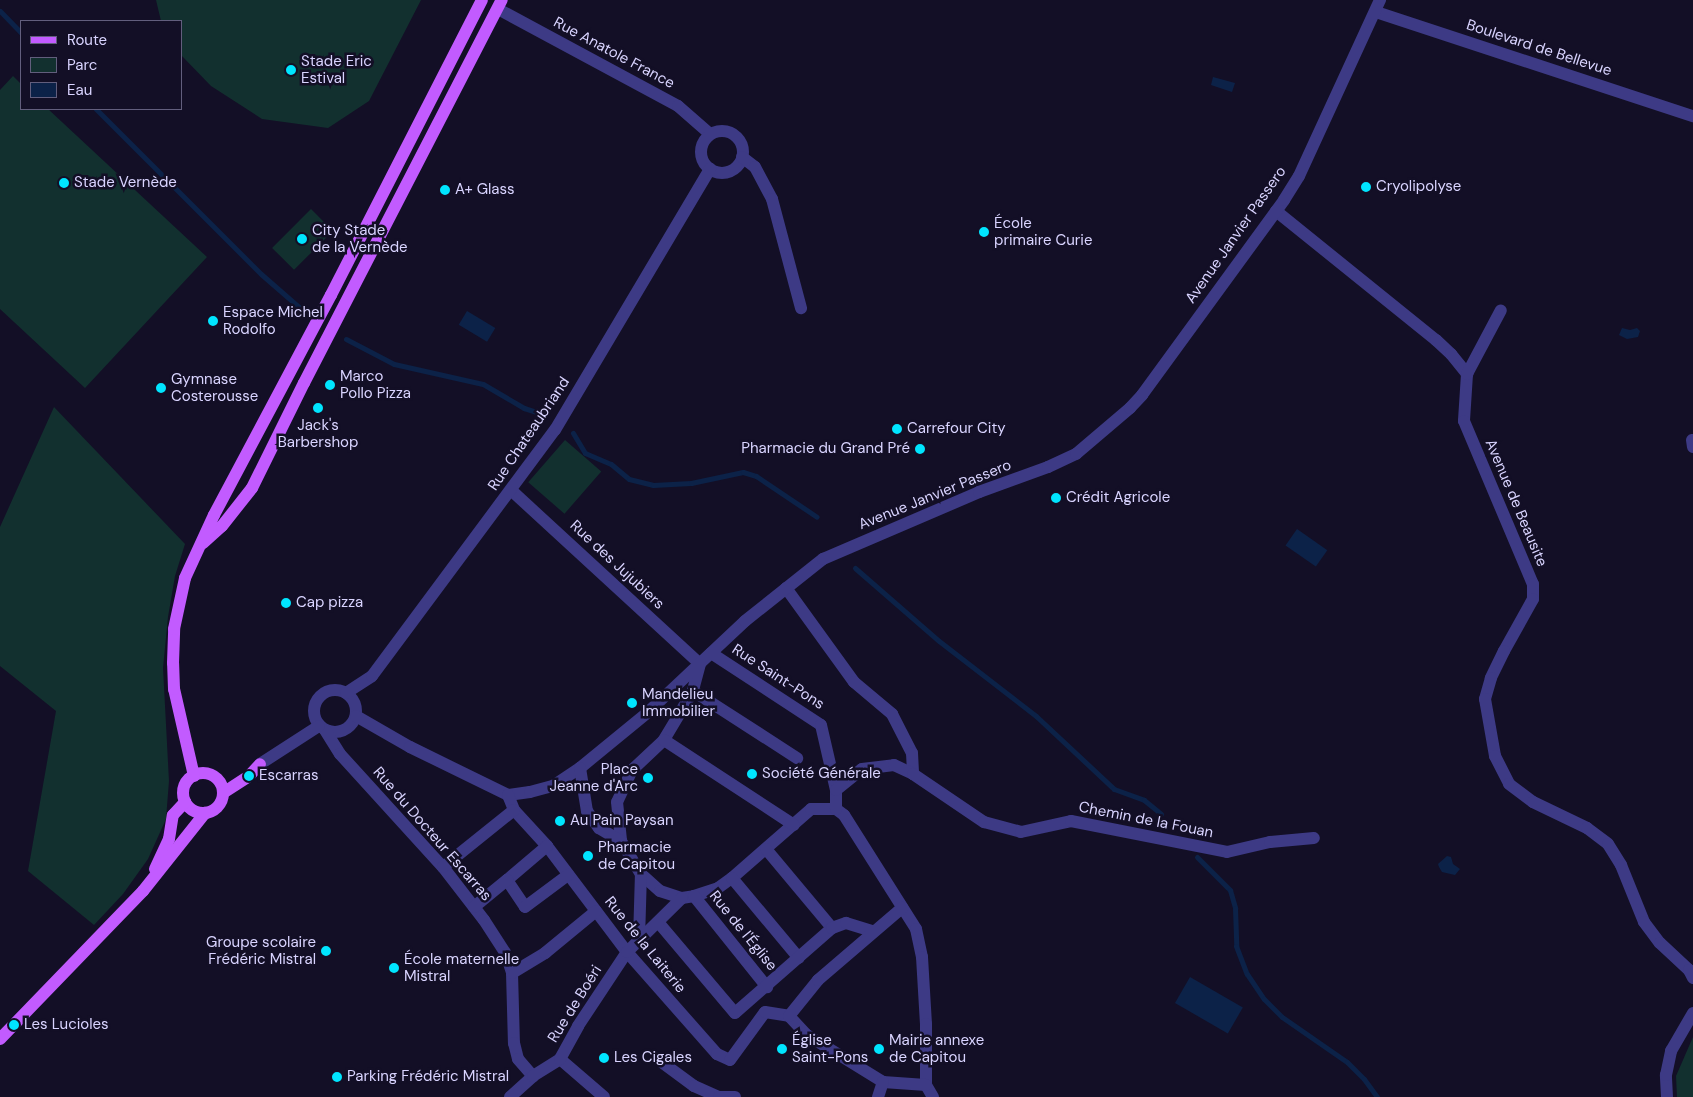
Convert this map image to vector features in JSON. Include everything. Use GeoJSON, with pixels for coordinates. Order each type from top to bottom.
{"type":"FeatureCollection","features":[{"type":"Feature","properties":{"kind":"main road"},"geometry":{"type":"LineString","coordinates":[[194,776],[174,689],[174,629],[185,578],[285,378],[331,294],[482,0]]}},
{"type":"Feature","properties":{"kind":"main road"},"geometry":{"type":"LineString","coordinates":[[200,545],[222,526],[252,488],[308,375],[500,4]]}},
{"type":"Feature","properties":{"kind":"main road"},"geometry":{"type":"LineString","coordinates":[[223,792],[249,776],[260,764]]}},
{"type":"Feature","properties":{"kind":"main road"},"geometry":{"type":"LineString","coordinates":[[0,1039],[143,891],[206,814],[217,808],[222,800],[223,792],[221,785],[214,776],[202,773],[194,776],[184,786],[185,802],[193,811],[206,814]]}},
{"type":"Feature","properties":{"kind":"main road"},"geometry":{"type":"LineString","coordinates":[[143,891],[169,839],[173,815],[185,802]]}},
{"type":"Feature","properties":{"kind":"street","name":"Rue Anatole France"},"geometry":{"type":"LineString","coordinates":[[500,4],[678,106],[709,133]]}},
{"type":"Feature","properties":{"kind":"street","name":"Boulevard de Bellevue"},"geometry":{"type":"LineString","coordinates":[[1378,6],[1693,116]]}},
{"type":"Feature","properties":{"kind":"street","name":"Avenue Janvier Passero"},"geometry":{"type":"LineString","coordinates":[[508,794],[530,792],[553,786],[580,768],[647,713],[745,621],[823,559],[979,492],[1048,467],[1076,454],[1124,414],[1142,395],[1276,212],[1299,176],[1378,6]]}},
{"type":"Feature","properties":{"kind":"street"},"geometry":{"type":"LineString","coordinates":[[728,131],[742,143],[742,157],[738,166],[727,172],[710,170],[701,159],[701,144],[709,133],[728,131]]}},
{"type":"Feature","properties":{"kind":"street"},"geometry":{"type":"LineString","coordinates":[[742,157],[756,167],[772,199],[801,308]]}},
{"type":"Feature","properties":{"kind":"street","name":"Rue Chateaubriand"},"geometry":{"type":"LineString","coordinates":[[346,693],[372,676],[555,430],[710,170]]}},
{"type":"Feature","properties":{"kind":"street"},"geometry":{"type":"LineString","coordinates":[[1276,212],[1436,340],[1451,354],[1467,374],[1501,310]]}},
{"type":"Feature","properties":{"kind":"street","name":"Avenue de Beausite"},"geometry":{"type":"LineString","coordinates":[[1467,374],[1464,421],[1533,584],[1533,599],[1491,678],[1485,699],[1495,756],[1510,784],[1533,802],[1586,828],[1608,844],[1621,865],[1644,922],[1660,943],[1689,970],[1693,978]]}},
{"type":"Feature","properties":{"kind":"street","name":"Rue des Jujubiers"},"geometry":{"type":"LineString","coordinates":[[512,490],[700,664]]}},
{"type":"Feature","properties":{"kind":"street"},"geometry":{"type":"LineString","coordinates":[[786,588],[854,682],[892,714],[912,752],[912,774]]}},
{"type":"Feature","properties":{"kind":"street","name":"Rue Saint-Pons"},"geometry":{"type":"LineString","coordinates":[[711,653],[821,724],[836,790]]}},
{"type":"Feature","properties":{"kind":"street"},"geometry":{"type":"LineString","coordinates":[[700,664],[693,691],[664,740],[632,770],[617,802],[622,841],[641,874],[660,891],[688,897],[718,888],[732,878],[811,809],[836,809],[844,815],[916,930],[922,957],[926,1024],[926,1086],[933,1097]]}},
{"type":"Feature","properties":{"kind":"street"},"geometry":{"type":"LineString","coordinates":[[328,691],[346,693],[354,702],[356,716],[352,724],[344,731],[332,732],[322,728],[314,713],[317,699],[328,691]]}},
{"type":"Feature","properties":{"kind":"street"},"geometry":{"type":"LineString","coordinates":[[693,691],[797,758]]}},
{"type":"Feature","properties":{"kind":"street"},"geometry":{"type":"LineString","coordinates":[[356,716],[426,755],[508,794]]}},
{"type":"Feature","properties":{"kind":"street"},"geometry":{"type":"LineString","coordinates":[[260,764],[322,728]]}},
{"type":"Feature","properties":{"kind":"street","name":"Rue du Docteur Escarras"},"geometry":{"type":"LineString","coordinates":[[322,728],[340,754],[443,867],[474,907],[506,954],[512,973],[514,1043],[518,1059],[533,1076]]}},
{"type":"Feature","properties":{"kind":"street"},"geometry":{"type":"LineString","coordinates":[[664,740],[794,825]]}},
{"type":"Feature","properties":{"kind":"street","name":"Chemin de la Fouan"},"geometry":{"type":"LineString","coordinates":[[836,790],[862,769],[894,765],[912,774],[984,822],[1021,832],[1071,821],[1227,852],[1270,842],[1314,838]]}},
{"type":"Feature","properties":{"kind":"street"},"geometry":{"type":"LineString","coordinates":[[580,768],[587,811],[599,828],[622,841]]}},
{"type":"Feature","properties":{"kind":"street"},"geometry":{"type":"LineString","coordinates":[[836,790],[836,809]]}},
{"type":"Feature","properties":{"kind":"street","name":"Rue de la Laiterie"},"geometry":{"type":"LineString","coordinates":[[508,794],[514,810],[546,846],[628,952],[717,1054],[730,1060],[765,1012],[789,1016]]}},
{"type":"Feature","properties":{"kind":"street"},"geometry":{"type":"LineString","coordinates":[[443,867],[514,810]]}},
{"type":"Feature","properties":{"kind":"street"},"geometry":{"type":"LineString","coordinates":[[474,907],[546,846]]}},
{"type":"Feature","properties":{"kind":"street"},"geometry":{"type":"LineString","coordinates":[[766,849],[832,928]]}},
{"type":"Feature","properties":{"kind":"street"},"geometry":{"type":"LineString","coordinates":[[639,940],[641,874]]}},
{"type":"Feature","properties":{"kind":"street"},"geometry":{"type":"LineString","coordinates":[[507,880],[525,907],[568,875]]}},
{"type":"Feature","properties":{"kind":"street"},"geometry":{"type":"LineString","coordinates":[[732,878],[799,958]]}},
{"type":"Feature","properties":{"kind":"street","name":"Rue de Boéri"},"geometry":{"type":"LineString","coordinates":[[510,1097],[533,1076],[560,1060],[578,1026],[628,952],[658,922],[688,897]]}},
{"type":"Feature","properties":{"kind":"street","name":"Rue de l'Église"},"geometry":{"type":"LineString","coordinates":[[688,897],[767,987]]}},
{"type":"Feature","properties":{"kind":"street"},"geometry":{"type":"LineString","coordinates":[[902,908],[818,980],[789,1016],[807,1035],[883,1082],[926,1086]]}},
{"type":"Feature","properties":{"kind":"street"},"geometry":{"type":"LineString","coordinates":[[512,973],[545,953],[596,911]]}},
{"type":"Feature","properties":{"kind":"street"},"geometry":{"type":"LineString","coordinates":[[658,922],[735,1013],[767,987],[832,928],[846,922],[873,931]]}},
{"type":"Feature","properties":{"kind":"street"},"geometry":{"type":"LineString","coordinates":[[1668,1097],[1666,1075],[1671,1051],[1693,1013]]}},
{"type":"Feature","properties":{"kind":"street"},"geometry":{"type":"LineString","coordinates":[[656,1058],[694,1086],[719,1097],[735,1097]]}},
{"type":"Feature","properties":{"kind":"street"},"geometry":{"type":"LineString","coordinates":[[560,1060],[604,1097]]}},
{"type":"Feature","properties":{"kind":"street"},"geometry":{"type":"LineString","coordinates":[[878,1097],[883,1082]]}},
{"type":"Feature","properties":{"kind":"green space","name":"Stade Eric Estival"},"geometry":{"type":"Polygon","coordinates":[[[156,0],[421,0],[369,101],[328,128],[262,119],[211,86],[182,56],[182,20],[161,20],[156,0]]]}},
{"type":"Feature","properties":{"kind":"green space","name":"Stade Vernède"},"geometry":{"type":"Polygon","coordinates":[[[13,76],[20,83],[20,110],[49,110],[207,257],[85,388],[0,309],[0,90],[13,76]]]}},
{"type":"Feature","properties":{"kind":"green space","name":"City Stade de la Vernède"},"geometry":{"type":"Polygon","coordinates":[[[311,209],[333,231],[294,270],[272,248],[311,209]]]}},
{"type":"Feature","properties":{"kind":"green space"},"geometry":{"type":"Polygon","coordinates":[[[54,407],[185,544],[175,576],[168,617],[163,668],[169,781],[166,819],[148,859],[123,894],[94,925],[28,871],[56,711],[0,666],[0,527],[54,407]]]}},
{"type":"Feature","properties":{"kind":"green space"},"geometry":{"type":"Polygon","coordinates":[[[565,440],[601,471],[564,514],[528,482],[565,440]]]}},
{"type":"Feature","properties":{"kind":"green space"},"geometry":{"type":"Polygon","coordinates":[[[1693,1037],[1693,1097],[1677,1097],[1676,1076],[1693,1037]]]}},
{"type":"Feature","properties":{"kind":"water"},"geometry":{"type":"Polygon","coordinates":[[[1213,77],[1235,83],[1232,92],[1211,85],[1213,77]]]}},
{"type":"Feature","properties":{"kind":"water"},"geometry":{"type":"Polygon","coordinates":[[[467,311],[495,328],[487,342],[459,325],[467,311]]]}},
{"type":"Feature","properties":{"kind":"water"},"geometry":{"type":"Polygon","coordinates":[[[1622,328],[1630,330],[1637,328],[1640,331],[1638,337],[1627,339],[1619,335],[1622,328]]]}},
{"type":"Feature","properties":{"kind":"water"},"geometry":{"type":"Polygon","coordinates":[[[1297,529],[1327,550],[1316,567],[1286,545],[1297,529]]]}},
{"type":"Feature","properties":{"kind":"water"},"geometry":{"type":"Polygon","coordinates":[[[1447,856],[1451,857],[1453,864],[1460,869],[1455,875],[1442,872],[1439,867],[1438,864],[1447,856]]]}},
{"type":"Feature","properties":{"kind":"water"},"geometry":{"type":"Polygon","coordinates":[[[1190,977],[1243,1007],[1228,1033],[1175,1003],[1190,977]]]}},
{"type":"Feature","properties":{"kind":"waterway"},"geometry":{"type":"LineString","coordinates":[[0,11],[20,32]]}},
{"type":"Feature","properties":{"kind":"waterway"},"geometry":{"type":"LineString","coordinates":[[97,110],[261,274],[300,308]]}},
{"type":"Feature","properties":{"kind":"waterway"},"geometry":{"type":"LineString","coordinates":[[346,339],[394,364],[483,384],[524,408],[542,414]]}},
{"type":"Feature","properties":{"kind":"waterway"},"geometry":{"type":"LineString","coordinates":[[573,433],[585,453],[611,464],[629,479],[653,485],[691,483],[743,472],[756,476],[817,517]]}},
{"type":"Feature","properties":{"kind":"waterway"},"geometry":{"type":"LineString","coordinates":[[855,568],[939,641],[1036,716],[1114,789],[1144,800],[1161,814]]}},
{"type":"Feature","properties":{"kind":"waterway"},"geometry":{"type":"LineString","coordinates":[[1197,857],[1230,890],[1235,908],[1236,946],[1247,974],[1264,999],[1282,1017],[1347,1062],[1364,1079],[1377,1097]]}},
{"type":"Feature","properties":{"kind":"place","name":"Stade Eric Estival"},"geometry":{"type":"Point","coordinates":[291,70]}},
{"type":"Feature","properties":{"kind":"place","name":"Stade Vernède"},"geometry":{"type":"Point","coordinates":[64,183]}},
{"type":"Feature","properties":{"kind":"place","name":"Cryolipolyse"},"geometry":{"type":"Point","coordinates":[1366,187]}},
{"type":"Feature","properties":{"kind":"place","name":"A+ Glass"},"geometry":{"type":"Point","coordinates":[445,190]}},
{"type":"Feature","properties":{"kind":"place","name":"École primaire Curie"},"geometry":{"type":"Point","coordinates":[984,232]}},
{"type":"Feature","properties":{"kind":"place","name":"City Stade de la Vernède"},"geometry":{"type":"Point","coordinates":[302,239]}},
{"type":"Feature","properties":{"kind":"place","name":"Espace Michel Rodolfo"},"geometry":{"type":"Point","coordinates":[213,321]}},
{"type":"Feature","properties":{"kind":"place","name":"Marco Pollo Pizza"},"geometry":{"type":"Point","coordinates":[330,385]}},
{"type":"Feature","properties":{"kind":"place","name":"Gymnase Costerousse"},"geometry":{"type":"Point","coordinates":[161,388]}},
{"type":"Feature","properties":{"kind":"place","name":"Jack's Barbershop"},"geometry":{"type":"Point","coordinates":[318,408]}},
{"type":"Feature","properties":{"kind":"place","name":"Carrefour City"},"geometry":{"type":"Point","coordinates":[897,429]}},
{"type":"Feature","properties":{"kind":"place","name":"Pharmacie du Grand Pré"},"geometry":{"type":"Point","coordinates":[920,449]}},
{"type":"Feature","properties":{"kind":"place","name":"Crédit Agricole"},"geometry":{"type":"Point","coordinates":[1056,498]}},
{"type":"Feature","properties":{"kind":"place","name":"Cap pizza"},"geometry":{"type":"Point","coordinates":[286,603]}},
{"type":"Feature","properties":{"kind":"place","name":"Mandelieu Immobilier"},"geometry":{"type":"Point","coordinates":[632,703]}},
{"type":"Feature","properties":{"kind":"place","name":"Société Générale"},"geometry":{"type":"Point","coordinates":[752,774]}},
{"type":"Feature","properties":{"kind":"place","name":"Escarras"},"geometry":{"type":"Point","coordinates":[249,776]}},
{"type":"Feature","properties":{"kind":"place","name":"Place Jeanne d'Arc"},"geometry":{"type":"Point","coordinates":[648,778]}},
{"type":"Feature","properties":{"kind":"place","name":"Au Pain Paysan"},"geometry":{"type":"Point","coordinates":[560,821]}},
{"type":"Feature","properties":{"kind":"place","name":"Pharmacie de Capitou"},"geometry":{"type":"Point","coordinates":[588,856]}},
{"type":"Feature","properties":{"kind":"place","name":"Groupe scolaire Frédéric Mistral"},"geometry":{"type":"Point","coordinates":[326,951]}},
{"type":"Feature","properties":{"kind":"place","name":"École maternelle Mistral"},"geometry":{"type":"Point","coordinates":[394,968]}},
{"type":"Feature","properties":{"kind":"place","name":"Les Lucioles"},"geometry":{"type":"Point","coordinates":[14,1025]}},
{"type":"Feature","properties":{"kind":"place","name":"Église Saint-Pons"},"geometry":{"type":"Point","coordinates":[782,1049]}},
{"type":"Feature","properties":{"kind":"place","name":"Mairie annexe de Capitou"},"geometry":{"type":"Point","coordinates":[879,1049]}},
{"type":"Feature","properties":{"kind":"place","name":"Les Cigales"},"geometry":{"type":"Point","coordinates":[604,1058]}},
{"type":"Feature","properties":{"kind":"place","name":"Parking Frédéric Mistral"},"geometry":{"type":"Point","coordinates":[337,1077]}}]}
